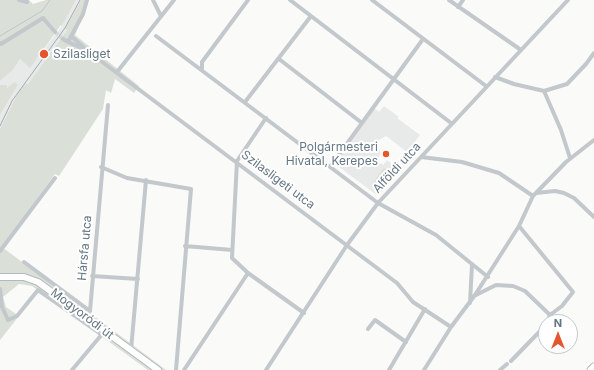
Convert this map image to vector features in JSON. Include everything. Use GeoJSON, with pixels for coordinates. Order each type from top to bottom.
{"type":"FeatureCollection","features":[{"type":"Feature","properties":{"kind":"main road"},"geometry":{"type":"LineString","coordinates":[[591,370],[594,367]]}},
{"type":"Feature","properties":{"kind":"street"},"geometry":{"type":"LineString","coordinates":[[19,0],[27,2]]}},
{"type":"Feature","properties":{"kind":"street"},"geometry":{"type":"LineString","coordinates":[[68,42],[83,14],[87,0]]}},
{"type":"Feature","properties":{"kind":"street"},"geometry":{"type":"LineString","coordinates":[[153,0],[161,16]]}},
{"type":"Feature","properties":{"kind":"street"},"geometry":{"type":"LineString","coordinates":[[117,72],[174,0]]}},
{"type":"Feature","properties":{"kind":"street"},"geometry":{"type":"LineString","coordinates":[[203,71],[200,65],[248,0]]}},
{"type":"Feature","properties":{"kind":"street"},"geometry":{"type":"LineString","coordinates":[[290,0],[451,123]]}},
{"type":"Feature","properties":{"kind":"street"},"geometry":{"type":"LineString","coordinates":[[372,0],[486,86]]}},
{"type":"Feature","properties":{"kind":"street"},"geometry":{"type":"LineString","coordinates":[[449,0],[521,50]]}},
{"type":"Feature","properties":{"kind":"street"},"geometry":{"type":"LineString","coordinates":[[458,7],[464,0]]}},
{"type":"Feature","properties":{"kind":"street","name":"Alföldi utca"},"geometry":{"type":"LineString","coordinates":[[266,370],[347,245],[378,203],[451,123],[567,1]]}},
{"type":"Feature","properties":{"kind":"street"},"geometry":{"type":"LineString","coordinates":[[245,102],[311,16]]}},
{"type":"Feature","properties":{"kind":"street"},"geometry":{"type":"LineString","coordinates":[[0,43],[1,44],[43,18],[55,32]]}},
{"type":"Feature","properties":{"kind":"street","name":"Szilasligeti utca"},"geometry":{"type":"LineString","coordinates":[[71,36],[89,52],[237,161],[397,283],[409,298],[451,327]]}},
{"type":"Feature","properties":{"kind":"street"},"geometry":{"type":"LineString","coordinates":[[156,36],[378,203],[436,235],[488,277]]}},
{"type":"Feature","properties":{"kind":"street","name":"Szilasligeti utca"},"geometry":{"type":"LineString","coordinates":[[63,39],[89,52]]}},
{"type":"Feature","properties":{"kind":"street"},"geometry":{"type":"LineString","coordinates":[[330,167],[423,39]]}},
{"type":"Feature","properties":{"kind":"street"},"geometry":{"type":"LineString","coordinates":[[495,77],[514,84],[544,91],[567,84],[594,53]]}},
{"type":"Feature","properties":{"kind":"street"},"geometry":{"type":"LineString","coordinates":[[279,59],[362,123]]}},
{"type":"Feature","properties":{"kind":"street"},"geometry":{"type":"LineString","coordinates":[[544,91],[561,130],[570,158]]}},
{"type":"Feature","properties":{"kind":"street","name":"Hársfa utca"},"geometry":{"type":"LineString","coordinates":[[24,262],[90,311],[108,105]]}},
{"type":"Feature","properties":{"kind":"street"},"geometry":{"type":"LineString","coordinates":[[266,118],[237,161],[238,167],[232,250],[233,260],[248,274],[304,313]]}},
{"type":"Feature","properties":{"kind":"street"},"geometry":{"type":"LineString","coordinates":[[424,370],[451,327],[476,296],[488,277],[520,226],[535,194],[570,158],[594,140]]}},
{"type":"Feature","properties":{"kind":"street"},"geometry":{"type":"LineString","coordinates":[[421,157],[462,162],[500,173],[535,194],[555,191],[564,193],[574,198],[594,217]]}},
{"type":"Feature","properties":{"kind":"street"},"geometry":{"type":"LineString","coordinates":[[102,167],[127,178],[146,180],[191,189],[185,246],[176,370]]}},
{"type":"Feature","properties":{"kind":"street"},"geometry":{"type":"LineString","coordinates":[[0,251],[55,178]]}},
{"type":"Feature","properties":{"kind":"street"},"geometry":{"type":"LineString","coordinates":[[130,350],[138,279],[146,180]]}},
{"type":"Feature","properties":{"kind":"street"},"geometry":{"type":"LineString","coordinates":[[520,226],[573,292],[562,306],[551,314]]}},
{"type":"Feature","properties":{"kind":"street"},"geometry":{"type":"LineString","coordinates":[[185,246],[232,250]]}},
{"type":"Feature","properties":{"kind":"street"},"geometry":{"type":"LineString","coordinates":[[470,303],[472,264]]}},
{"type":"Feature","properties":{"kind":"street"},"geometry":{"type":"LineString","coordinates":[[184,370],[248,274]]}},
{"type":"Feature","properties":{"kind":"street"},"geometry":{"type":"LineString","coordinates":[[92,276],[138,279]]}},
{"type":"Feature","properties":{"kind":"street","name":"Mogyoródi út"},"geometry":{"type":"LineString","coordinates":[[0,277],[24,277],[38,282],[103,333]]}},
{"type":"Feature","properties":{"kind":"street"},"geometry":{"type":"LineString","coordinates":[[476,296],[496,285],[513,286],[525,291],[549,314]]}},
{"type":"Feature","properties":{"kind":"street","name":"Mogyoródi út"},"geometry":{"type":"LineString","coordinates":[[0,289],[2,307],[8,320],[17,316],[38,290],[158,370]]}},
{"type":"Feature","properties":{"kind":"street"},"geometry":{"type":"LineString","coordinates":[[389,370],[425,309]]}},
{"type":"Feature","properties":{"kind":"street"},"geometry":{"type":"LineString","coordinates":[[368,329],[375,320],[406,342]]}},
{"type":"Feature","properties":{"kind":"street"},"geometry":{"type":"LineString","coordinates":[[502,369],[538,332]]}},
{"type":"Feature","properties":{"kind":"street"},"geometry":{"type":"LineString","coordinates":[[72,370],[103,333]]}},
{"type":"Feature","properties":{"kind":"shaded area"},"geometry":{"type":"Polygon","coordinates":[[[0,0],[29,0],[33,4],[46,0],[76,0],[62,26],[61,25],[30,68],[20,59],[13,70],[0,81],[0,0]]]}},
{"type":"Feature","properties":{"kind":"shaded area"},"geometry":{"type":"Polygon","coordinates":[[[76,0],[81,0],[65,29],[67,30],[28,84],[26,83],[19,91],[0,129],[0,115],[18,85],[7,88],[6,85],[0,85],[0,81],[13,70],[20,59],[30,67],[62,26],[76,0]]]}},
{"type":"Feature","properties":{"kind":"shaded area"},"geometry":{"type":"Polygon","coordinates":[[[81,0],[89,0],[75,35],[139,86],[134,93],[115,79],[111,93],[106,90],[103,109],[59,176],[55,174],[2,247],[166,370],[148,370],[32,286],[19,284],[3,297],[6,307],[19,316],[0,340],[0,129],[19,91],[26,83],[28,84],[67,30],[65,29],[81,0]]]}},
{"type":"Feature","properties":{"kind":"shaded area"},"geometry":{"type":"Polygon","coordinates":[[[15,82],[18,85],[0,115],[0,85],[7,85],[7,88],[15,82]]]}},
{"type":"Feature","properties":{"kind":"shaded area"},"geometry":{"type":"Polygon","coordinates":[[[384,106],[420,135],[407,152],[386,136],[379,140],[378,149],[381,152],[377,161],[383,165],[387,160],[398,169],[378,196],[335,164],[374,108],[379,112],[384,106]]]}},
{"type":"Feature","properties":{"kind":"shaded area"},"geometry":{"type":"Polygon","coordinates":[[[384,168],[392,174],[379,190],[372,184],[384,168]]]}},
{"type":"Feature","properties":{"kind":"waterway"},"geometry":{"type":"LineString","coordinates":[[0,36],[42,11],[50,0]]}},
{"type":"Feature","properties":{"kind":"tunnel"},"geometry":{"type":"LineString","coordinates":[[55,32],[63,39]]}},
{"type":"Feature","properties":{"kind":"tram line"},"geometry":{"type":"LineString","coordinates":[[0,126],[12,101],[65,28],[80,0]]}},
{"type":"Feature","properties":{"kind":"place","name":"Szilasliget"},"geometry":{"type":"Point","coordinates":[44,54]}},
{"type":"Feature","properties":{"kind":"place","name":"Polgármesteri Hivatal, Kerepes"},"geometry":{"type":"Point","coordinates":[386,154]}}]}
